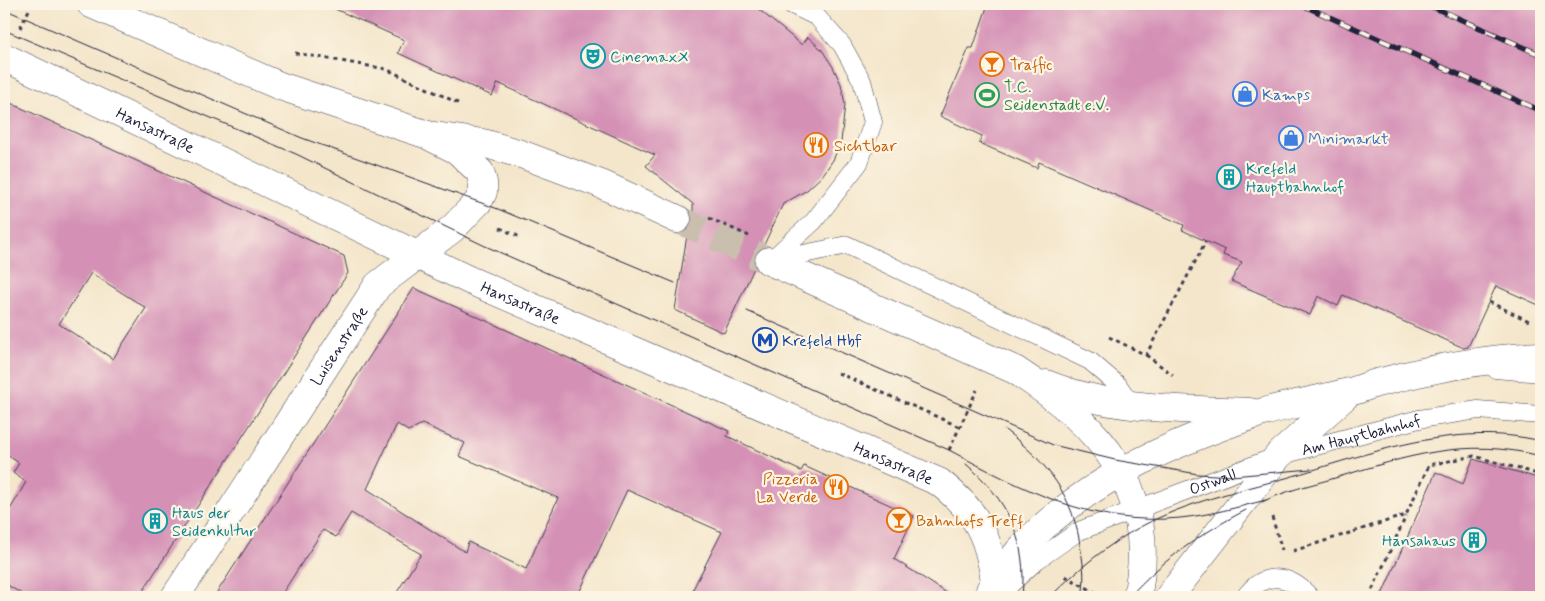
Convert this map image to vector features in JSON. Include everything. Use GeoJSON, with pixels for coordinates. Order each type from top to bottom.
{"type":"FeatureCollection","features":[{"type":"Feature","properties":{"kind":"street"},"geometry":{"type":"LineString","coordinates":[[91,4],[280,86],[428,135],[483,143],[521,154],[601,184],[677,219]]}},
{"type":"Feature","properties":{"kind":"street","name":"Hansastraße"},"geometry":{"type":"LineString","coordinates":[[4,57],[418,256],[938,482],[958,497],[973,514],[989,545],[992,592]]}},
{"type":"Feature","properties":{"kind":"street","name":"Luisenstraße"},"geometry":{"type":"LineString","coordinates":[[175,597],[378,284],[418,256],[466,217],[483,192],[480,172],[470,160],[457,150],[428,135]]}},
{"type":"Feature","properties":{"kind":"street"},"geometry":{"type":"LineString","coordinates":[[770,261],[1049,385],[1082,395],[1131,404],[1181,410],[1262,412]]}},
{"type":"Feature","properties":{"kind":"street","name":"Am Hauptbahnhof"},"geometry":{"type":"LineString","coordinates":[[1262,412],[1350,392],[1386,380],[1454,365],[1541,356]]}},
{"type":"Feature","properties":{"kind":"street"},"geometry":{"type":"LineString","coordinates":[[1015,370],[1045,390],[1077,416],[1095,434],[1122,472],[1137,508],[1140,526],[1142,560],[1137,597]]}},
{"type":"Feature","properties":{"kind":"street","name":"Am Hauptbahnhof"},"geometry":{"type":"LineString","coordinates":[[1278,456],[1350,392]]}},
{"type":"Feature","properties":{"kind":"street"},"geometry":{"type":"LineString","coordinates":[[992,592],[1018,551],[1038,530],[1067,506],[1122,472],[1200,436],[1262,412]]}},
{"type":"Feature","properties":{"kind":"street","name":"Ostwall"},"geometry":{"type":"LineString","coordinates":[[1170,597],[1278,456]]}},
{"type":"Feature","properties":{"kind":"lane"},"geometry":{"type":"LineString","coordinates":[[770,261],[814,221],[859,163],[873,122],[862,81],[842,45],[817,17],[790,4]]}},
{"type":"Feature","properties":{"kind":"lane"},"geometry":{"type":"LineString","coordinates":[[770,261],[847,246],[1090,361],[1118,385],[1131,404]]}},
{"type":"Feature","properties":{"kind":"lane","name":"Am Hauptbahnhof"},"geometry":{"type":"LineString","coordinates":[[1454,365],[1541,373]]}},
{"type":"Feature","properties":{"kind":"lane","name":"Am Hauptbahnhof"},"geometry":{"type":"LineString","coordinates":[[1278,456],[1419,419],[1478,410],[1541,415]]}},
{"type":"Feature","properties":{"kind":"lane","name":"Ostwall"},"geometry":{"type":"LineString","coordinates":[[992,592],[1071,536],[1137,508],[1278,456]]}},
{"type":"Feature","properties":{"kind":"lane"},"geometry":{"type":"LineString","coordinates":[[1245,597],[1255,585],[1280,577],[1299,584],[1310,597]]}},
{"type":"Feature","properties":{"kind":"path"},"geometry":{"type":"LineString","coordinates":[[505,231],[520,237]]}},
{"type":"Feature","properties":{"kind":"path"},"geometry":{"type":"LineString","coordinates":[[1103,335],[1146,355],[1206,241]]}},
{"type":"Feature","properties":{"kind":"path"},"geometry":{"type":"LineString","coordinates":[[1489,302],[1532,323]]}},
{"type":"Feature","properties":{"kind":"path"},"geometry":{"type":"LineString","coordinates":[[838,373],[960,427]]}},
{"type":"Feature","properties":{"kind":"path"},"geometry":{"type":"LineString","coordinates":[[946,458],[975,395]]}},
{"type":"Feature","properties":{"kind":"path"},"geometry":{"type":"LineString","coordinates":[[1369,597],[1429,465],[1474,456],[1541,475]]}},
{"type":"Feature","properties":{"kind":"path"},"geometry":{"type":"LineString","coordinates":[[1284,554],[1406,515]]}},
{"type":"Feature","properties":{"kind":"building"},"geometry":{"type":"Polygon","coordinates":[[[324,4],[752,4],[802,45],[808,37],[822,50],[833,67],[841,84],[845,104],[841,142],[833,160],[822,176],[807,190],[783,204],[763,247],[755,254],[755,266],[724,333],[675,310],[688,229],[693,218],[693,204],[646,166],[655,155],[498,83],[492,96],[398,53],[404,40],[324,4]]]}},
{"type":"Feature","properties":{"kind":"building"},"geometry":{"type":"Polygon","coordinates":[[[988,4],[1541,4],[1541,306],[1496,286],[1468,347],[1464,348],[1343,295],[1338,306],[1318,296],[1310,315],[1231,281],[1242,262],[1223,255],[1225,250],[1182,230],[1184,225],[1039,162],[1037,168],[979,143],[982,136],[940,116],[969,48],[973,48],[988,4]]]}},
{"type":"Feature","properties":{"kind":"building"},"geometry":{"type":"Polygon","coordinates":[[[4,100],[344,256],[348,273],[139,597],[27,597],[4,583],[4,520],[26,482],[13,473],[19,463],[4,453],[4,100]],[[91,273],[59,324],[113,359],[146,308],[91,273]]]}},
{"type":"Feature","properties":{"kind":"building"},"geometry":{"type":"Polygon","coordinates":[[[414,288],[729,431],[727,436],[801,471],[804,466],[914,516],[894,559],[953,597],[689,597],[722,532],[627,490],[579,593],[588,597],[394,597],[421,554],[351,513],[336,537],[323,530],[280,597],[214,597],[414,288]],[[397,424],[367,489],[465,552],[468,542],[526,569],[558,498],[459,456],[465,443],[422,424],[408,431],[397,424]]]}},
{"type":"Feature","properties":{"kind":"building","name":"Hansahaus"},"geometry":{"type":"Polygon","coordinates":[[[1473,459],[1541,479],[1541,597],[1381,597],[1436,472],[1463,484],[1473,459]]]}},
{"type":"Feature","properties":{"kind":"tunnel"},"geometry":{"type":"LineString","coordinates":[[677,219],[769,261]]}},
{"type":"Feature","properties":{"kind":"tram line"},"geometry":{"type":"LineString","coordinates":[[4,9],[302,138],[498,209],[675,283]]}},
{"type":"Feature","properties":{"kind":"tram line"},"geometry":{"type":"LineString","coordinates":[[4,30],[296,154],[483,245],[949,450],[1031,491],[1060,502],[1088,511],[1118,517],[1148,519],[1202,515],[1266,500]]}},
{"type":"Feature","properties":{"kind":"tram line"},"geometry":{"type":"LineString","coordinates":[[747,311],[1053,445],[1115,460],[1198,474],[1232,476],[1311,469]]}},
{"type":"Feature","properties":{"kind":"tram line"},"geometry":{"type":"LineString","coordinates":[[1005,430],[1046,468],[1065,497],[1077,531],[1082,557],[1084,580],[1082,597]]}},
{"type":"Feature","properties":{"kind":"tram line"},"geometry":{"type":"LineString","coordinates":[[1050,597],[1093,558],[1129,533],[1177,510],[1213,498],[1380,450],[1444,437],[1508,436],[1541,441]]}},
{"type":"Feature","properties":{"kind":"tram line"},"geometry":{"type":"LineString","coordinates":[[1262,502],[1288,491],[1412,456],[1436,452],[1487,448],[1541,456]]}},
{"type":"Feature","properties":{"kind":"tram line"},"geometry":{"type":"LineString","coordinates":[[966,464],[993,492],[1004,507],[1012,523],[1022,558],[1022,597]]}},
{"type":"Feature","properties":{"kind":"tram line"},"geometry":{"type":"LineString","coordinates":[[1129,597],[1155,571],[1183,548],[1246,510]]}},
{"type":"Feature","properties":{"kind":"railway"},"geometry":{"type":"LineString","coordinates":[[1300,4],[1541,111]]}},
{"type":"Feature","properties":{"kind":"railway"},"geometry":{"type":"LineString","coordinates":[[1426,4],[1541,55]]}},
{"type":"Feature","properties":{"kind":"place","name":"CinemaxX"},"geometry":{"type":"Point","coordinates":[593,56]}},
{"type":"Feature","properties":{"kind":"place","name":"Traffic"},"geometry":{"type":"Point","coordinates":[992,64]}},
{"type":"Feature","properties":{"kind":"place","name":"Kamps"},"geometry":{"type":"Point","coordinates":[1245,94]}},
{"type":"Feature","properties":{"kind":"place","name":"T.C. Seidenstadt e.V."},"geometry":{"type":"Point","coordinates":[987,95]}},
{"type":"Feature","properties":{"kind":"place","name":"Minimarkt"},"geometry":{"type":"Point","coordinates":[1291,138]}},
{"type":"Feature","properties":{"kind":"place","name":"Sichtbar"},"geometry":{"type":"Point","coordinates":[816,145]}},
{"type":"Feature","properties":{"kind":"place","name":"Krefeld Hauptbahnhof"},"geometry":{"type":"Point","coordinates":[1229,177]}},
{"type":"Feature","properties":{"kind":"place","name":"Krefeld Hbf"},"geometry":{"type":"Point","coordinates":[765,340]}},
{"type":"Feature","properties":{"kind":"place","name":"Pizzeria La Verde"},"geometry":{"type":"Point","coordinates":[836,487]}},
{"type":"Feature","properties":{"kind":"place","name":"Bahnhofs Treff"},"geometry":{"type":"Point","coordinates":[899,520]}},
{"type":"Feature","properties":{"kind":"place","name":"Haus der Seidenkultur"},"geometry":{"type":"Point","coordinates":[155,521]}},
{"type":"Feature","properties":{"kind":"place","name":"Hansahaus"},"geometry":{"type":"Point","coordinates":[1474,540]}}]}
